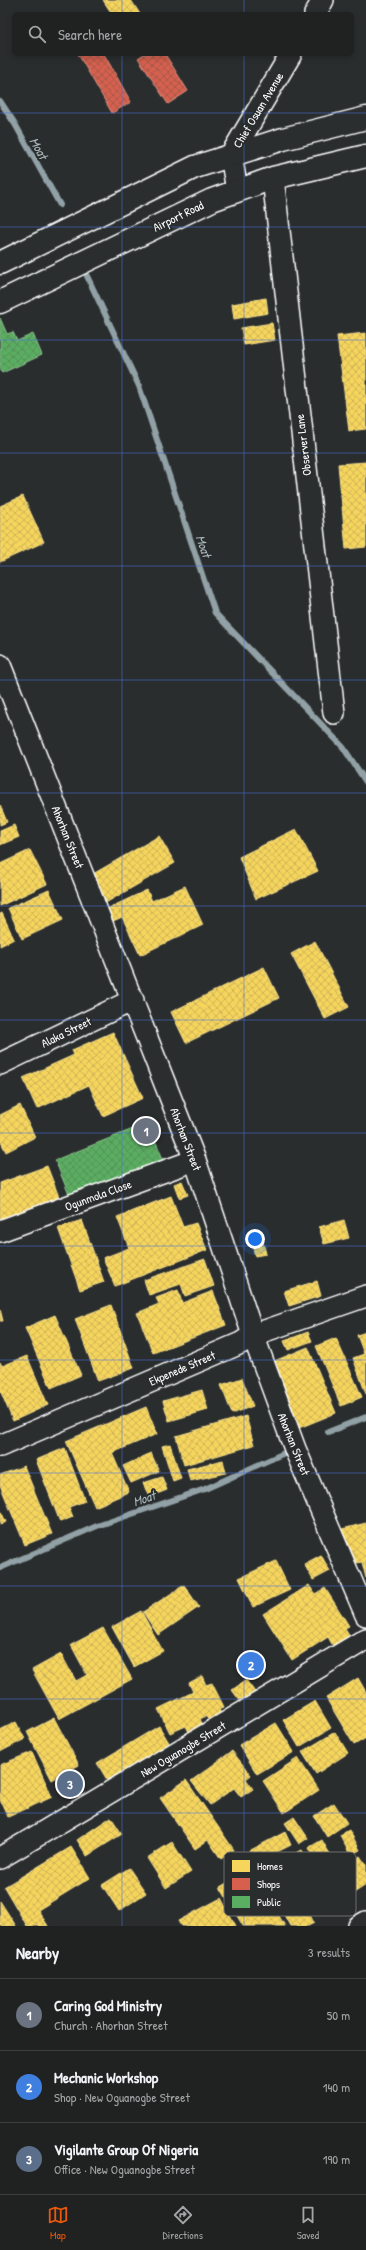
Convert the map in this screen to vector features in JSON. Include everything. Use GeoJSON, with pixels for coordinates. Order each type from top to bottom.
{"type":"FeatureCollection","features":[{"type":"Feature","properties":{"kind":"main road"},"geometry":{"type":"LineString","coordinates":[[0,262],[195,167],[283,139],[366,118]]}},
{"type":"Feature","properties":{"kind":"main road","name":"Airport Road"},"geometry":{"type":"LineString","coordinates":[[0,302],[212,200],[273,178],[366,156]]}},
{"type":"Feature","properties":{"kind":"street"},"geometry":{"type":"LineString","coordinates":[[316,12],[323,0]]}},
{"type":"Feature","properties":{"kind":"street","name":"Chief Osuan Avenue"},"geometry":{"type":"LineString","coordinates":[[237,191],[230,155],[290,56]]}},
{"type":"Feature","properties":{"kind":"street","name":"Observer Lane"},"geometry":{"type":"LineString","coordinates":[[273,178],[334,713]]}},
{"type":"Feature","properties":{"kind":"street","name":"Ahorhan Street"},"geometry":{"type":"LineString","coordinates":[[0,668],[133,1000],[195,1160],[253,1335],[295,1449],[366,1615]]}},
{"type":"Feature","properties":{"kind":"street","name":"Alaka Street"},"geometry":{"type":"LineString","coordinates":[[0,1064],[133,1000]]}},
{"type":"Feature","properties":{"kind":"street","name":"Ogunmola Close"},"geometry":{"type":"LineString","coordinates":[[0,1231],[195,1160]]}},
{"type":"Feature","properties":{"kind":"street","name":"Ekpenede Street"},"geometry":{"type":"LineString","coordinates":[[0,1446],[241,1343],[253,1335],[366,1296]]}},
{"type":"Feature","properties":{"kind":"street","name":"New Oguanogbe Street"},"geometry":{"type":"LineString","coordinates":[[0,1858],[366,1639]]}},
{"type":"Feature","properties":{"kind":"street"},"geometry":{"type":"LineString","coordinates":[[359,1926],[366,1922]]}},
{"type":"Feature","properties":{"kind":"building: Homes"},"geometry":{"type":"Polygon","coordinates":[[[103,0],[131,0],[139,12],[111,12],[103,0]]]}},
{"type":"Feature","properties":{"kind":"building: Homes"},"geometry":{"type":"Polygon","coordinates":[[[266,298],[268,313],[234,319],[232,304],[266,298]]]}},
{"type":"Feature","properties":{"kind":"building: Homes"},"geometry":{"type":"Polygon","coordinates":[[[272,323],[275,340],[244,345],[241,328],[272,323]]]}},
{"type":"Feature","properties":{"kind":"building: Homes"},"geometry":{"type":"Polygon","coordinates":[[[366,333],[366,429],[349,431],[337,336],[366,333]]]}},
{"type":"Feature","properties":{"kind":"building: Homes"},"geometry":{"type":"Polygon","coordinates":[[[366,462],[366,547],[346,549],[338,464],[366,462]]]}},
{"type":"Feature","properties":{"kind":"building: Homes"},"geometry":{"type":"Polygon","coordinates":[[[23,496],[44,542],[0,562],[0,506],[23,496]]]}},
{"type":"Feature","properties":{"kind":"building: Homes"},"geometry":{"type":"Polygon","coordinates":[[[0,805],[7,822],[0,825],[0,805]]]}},
{"type":"Feature","properties":{"kind":"building: Homes"},"geometry":{"type":"Polygon","coordinates":[[[14,825],[19,837],[0,845],[0,831],[14,825]]]}},
{"type":"Feature","properties":{"kind":"building: Homes"},"geometry":{"type":"Polygon","coordinates":[[[296,829],[318,871],[256,899],[239,857],[296,829]]]}},
{"type":"Feature","properties":{"kind":"building: Homes"},"geometry":{"type":"Polygon","coordinates":[[[159,836],[175,863],[95,909],[79,882],[159,836]]]}},
{"type":"Feature","properties":{"kind":"building: Homes"},"geometry":{"type":"Polygon","coordinates":[[[30,850],[47,884],[0,906],[0,864],[30,850]]]}},
{"type":"Feature","properties":{"kind":"building: Homes"},"geometry":{"type":"Polygon","coordinates":[[[185,886],[203,925],[140,955],[122,917],[100,927],[94,915],[147,890],[152,901],[185,886]]]}},
{"type":"Feature","properties":{"kind":"building: Homes"},"geometry":{"type":"Polygon","coordinates":[[[49,890],[63,920],[22,939],[8,908],[49,890]]]}},
{"type":"Feature","properties":{"kind":"building: Homes"},"geometry":{"type":"Polygon","coordinates":[[[2,913],[14,939],[0,946],[0,914],[2,913]]]}},
{"type":"Feature","properties":{"kind":"building: Homes"},"geometry":{"type":"Polygon","coordinates":[[[315,941],[349,1007],[325,1019],[291,954],[315,941]]]}},
{"type":"Feature","properties":{"kind":"building: Homes"},"geometry":{"type":"Polygon","coordinates":[[[264,967],[279,998],[186,1043],[171,1012],[264,967]]]}},
{"type":"Feature","properties":{"kind":"building: Homes"},"geometry":{"type":"Polygon","coordinates":[[[113,1032],[143,1098],[103,1116],[89,1085],[37,1109],[23,1078],[74,1055],[72,1050],[113,1032]]]}},
{"type":"Feature","properties":{"kind":"building: Homes"},"geometry":{"type":"Polygon","coordinates":[[[20,1105],[35,1137],[6,1152],[0,1140],[0,1115],[20,1105]]]}},
{"type":"Feature","properties":{"kind":"building: Homes"},"geometry":{"type":"Polygon","coordinates":[[[47,1166],[61,1202],[0,1224],[0,1183],[47,1166]]]}},
{"type":"Feature","properties":{"kind":"building: Homes"},"geometry":{"type":"Polygon","coordinates":[[[182,1181],[188,1195],[179,1198],[174,1184],[182,1181]]]}},
{"type":"Feature","properties":{"kind":"building: Homes"},"geometry":{"type":"Polygon","coordinates":[[[171,1196],[183,1227],[196,1223],[207,1250],[115,1286],[103,1258],[129,1248],[117,1217],[171,1196]]]}},
{"type":"Feature","properties":{"kind":"building: Homes"},"geometry":{"type":"Polygon","coordinates":[[[82,1220],[104,1282],[80,1290],[58,1228],[82,1220]]]}},
{"type":"Feature","properties":{"kind":"building: Homes"},"geometry":{"type":"Polygon","coordinates":[[[344,1220],[349,1238],[324,1244],[319,1227],[344,1220]]]}},
{"type":"Feature","properties":{"kind":"building: Homes"},"geometry":{"type":"Polygon","coordinates":[[[262,1238],[266,1254],[255,1256],[251,1241],[262,1238]]]}},
{"type":"Feature","properties":{"kind":"building: Homes"},"geometry":{"type":"Polygon","coordinates":[[[205,1259],[214,1286],[185,1296],[181,1284],[149,1295],[144,1280],[205,1259]]]}},
{"type":"Feature","properties":{"kind":"building: Homes"},"geometry":{"type":"Polygon","coordinates":[[[317,1281],[321,1296],[289,1306],[284,1291],[317,1281]]]}},
{"type":"Feature","properties":{"kind":"building: Homes"},"geometry":{"type":"Polygon","coordinates":[[[178,1290],[182,1303],[213,1291],[226,1325],[153,1353],[137,1313],[159,1304],[156,1298],[178,1290]]]}},
{"type":"Feature","properties":{"kind":"building: Homes"},"geometry":{"type":"Polygon","coordinates":[[[111,1305],[134,1368],[98,1381],[75,1319],[111,1305]]]}},
{"type":"Feature","properties":{"kind":"building: Homes"},"geometry":{"type":"Polygon","coordinates":[[[0,1309],[3,1321],[0,1321],[0,1309]]]}},
{"type":"Feature","properties":{"kind":"building: Homes"},"geometry":{"type":"Polygon","coordinates":[[[55,1315],[81,1375],[51,1388],[25,1328],[55,1315]]]}},
{"type":"Feature","properties":{"kind":"building: Homes"},"geometry":{"type":"Polygon","coordinates":[[[308,1332],[312,1341],[288,1350],[284,1341],[308,1332]]]}},
{"type":"Feature","properties":{"kind":"building: Homes"},"geometry":{"type":"Polygon","coordinates":[[[366,1332],[366,1394],[353,1358],[364,1354],[357,1335],[366,1332]]]}},
{"type":"Feature","properties":{"kind":"building: Homes"},"geometry":{"type":"Polygon","coordinates":[[[336,1338],[362,1397],[341,1406],[316,1346],[336,1338]]]}},
{"type":"Feature","properties":{"kind":"building: Homes"},"geometry":{"type":"Polygon","coordinates":[[[308,1347],[336,1413],[299,1428],[272,1362],[308,1347]]]}},
{"type":"Feature","properties":{"kind":"building: Homes"},"geometry":{"type":"Polygon","coordinates":[[[27,1356],[48,1405],[13,1421],[0,1390],[0,1362],[2,1366],[27,1356]]]}},
{"type":"Feature","properties":{"kind":"building: Homes"},"geometry":{"type":"Polygon","coordinates":[[[242,1378],[253,1406],[232,1414],[221,1385],[242,1378]]]}},
{"type":"Feature","properties":{"kind":"building: Homes"},"geometry":{"type":"Polygon","coordinates":[[[202,1390],[208,1410],[169,1421],[163,1401],[202,1390]]]}},
{"type":"Feature","properties":{"kind":"building: Homes"},"geometry":{"type":"Polygon","coordinates":[[[146,1407],[157,1434],[112,1453],[129,1492],[95,1507],[66,1441],[146,1407]]]}},
{"type":"Feature","properties":{"kind":"building: Homes"},"geometry":{"type":"Polygon","coordinates":[[[246,1416],[254,1445],[184,1465],[176,1436],[246,1416]]]}},
{"type":"Feature","properties":{"kind":"building: Homes"},"geometry":{"type":"Polygon","coordinates":[[[170,1444],[181,1478],[173,1481],[162,1446],[170,1444]]]}},
{"type":"Feature","properties":{"kind":"building: Homes"},"geometry":{"type":"Polygon","coordinates":[[[65,1448],[85,1501],[69,1507],[73,1517],[60,1522],[36,1460],[65,1448]]]}},
{"type":"Feature","properties":{"kind":"building: Homes"},"geometry":{"type":"Polygon","coordinates":[[[151,1453],[159,1471],[131,1483],[123,1466],[151,1453]]]}},
{"type":"Feature","properties":{"kind":"building: Homes"},"geometry":{"type":"Polygon","coordinates":[[[223,1460],[226,1473],[190,1481],[187,1469],[223,1460]]]}},
{"type":"Feature","properties":{"kind":"building: Homes"},"geometry":{"type":"Polygon","coordinates":[[[24,1466],[52,1534],[25,1545],[0,1485],[0,1475],[24,1466]]]}},
{"type":"Feature","properties":{"kind":"building: Homes"},"geometry":{"type":"Polygon","coordinates":[[[162,1477],[167,1490],[149,1497],[143,1483],[162,1477]]]}},
{"type":"Feature","properties":{"kind":"building: Homes"},"geometry":{"type":"Polygon","coordinates":[[[0,1509],[6,1522],[0,1525],[0,1509]]]}},
{"type":"Feature","properties":{"kind":"building: Homes"},"geometry":{"type":"Polygon","coordinates":[[[366,1523],[366,1578],[362,1562],[351,1564],[342,1529],[366,1523]]]}},
{"type":"Feature","properties":{"kind":"building: Homes"},"geometry":{"type":"Polygon","coordinates":[[[321,1555],[330,1571],[313,1580],[304,1564],[321,1555]]]}},
{"type":"Feature","properties":{"kind":"building: Homes"},"geometry":{"type":"Polygon","coordinates":[[[276,1561],[290,1590],[253,1607],[239,1578],[276,1561]]]}},
{"type":"Feature","properties":{"kind":"building: Homes"},"geometry":{"type":"Polygon","coordinates":[[[184,1585],[199,1607],[158,1635],[143,1612],[184,1585]]]}},
{"type":"Feature","properties":{"kind":"building: Homes"},"geometry":{"type":"Polygon","coordinates":[[[309,1585],[315,1594],[325,1588],[349,1626],[345,1628],[353,1641],[336,1651],[328,1637],[292,1660],[263,1614],[309,1585]]]}},
{"type":"Feature","properties":{"kind":"building: Homes"},"geometry":{"type":"Polygon","coordinates":[[[141,1611],[163,1651],[134,1667],[112,1627],[141,1611]]]}},
{"type":"Feature","properties":{"kind":"building: Homes"},"geometry":{"type":"Polygon","coordinates":[[[103,1628],[132,1679],[59,1719],[32,1670],[61,1654],[76,1681],[87,1675],[71,1645],[103,1628]]]}},
{"type":"Feature","properties":{"kind":"building: Homes"},"geometry":{"type":"Polygon","coordinates":[[[202,1676],[206,1685],[212,1683],[224,1707],[219,1710],[223,1716],[210,1723],[206,1716],[200,1719],[204,1728],[190,1734],[186,1726],[170,1733],[158,1709],[193,1692],[189,1683],[202,1676]]]}},
{"type":"Feature","properties":{"kind":"building: Homes"},"geometry":{"type":"Polygon","coordinates":[[[358,1678],[366,1692],[366,1738],[354,1745],[326,1698],[358,1678]]]}},
{"type":"Feature","properties":{"kind":"building: Homes"},"geometry":{"type":"Polygon","coordinates":[[[246,1680],[257,1695],[243,1705],[232,1690],[246,1680]]]}},
{"type":"Feature","properties":{"kind":"building: Homes"},"geometry":{"type":"Polygon","coordinates":[[[315,1701],[331,1728],[299,1747],[283,1720],[315,1701]]]}},
{"type":"Feature","properties":{"kind":"building: Homes"},"geometry":{"type":"Polygon","coordinates":[[[54,1718],[79,1765],[52,1780],[27,1732],[54,1718]]]}},
{"type":"Feature","properties":{"kind":"building: Homes"},"geometry":{"type":"Polygon","coordinates":[[[16,1722],[25,1739],[0,1752],[0,1730],[16,1722]]]}},
{"type":"Feature","properties":{"kind":"building: Homes"},"geometry":{"type":"Polygon","coordinates":[[[276,1723],[294,1752],[257,1774],[239,1745],[276,1723]]]}},
{"type":"Feature","properties":{"kind":"building: Homes"},"geometry":{"type":"Polygon","coordinates":[[[159,1726],[171,1746],[109,1783],[97,1763],[159,1726]]]}},
{"type":"Feature","properties":{"kind":"building: Homes"},"geometry":{"type":"Polygon","coordinates":[[[335,1732],[348,1753],[316,1774],[302,1752],[335,1732]]]}},
{"type":"Feature","properties":{"kind":"building: Homes"},"geometry":{"type":"Polygon","coordinates":[[[232,1751],[251,1775],[246,1779],[253,1789],[241,1797],[234,1788],[210,1805],[191,1781],[232,1751]]]}},
{"type":"Feature","properties":{"kind":"building: Homes"},"geometry":{"type":"Polygon","coordinates":[[[32,1752],[52,1797],[8,1817],[0,1800],[0,1765],[32,1752]]]}},
{"type":"Feature","properties":{"kind":"building: Homes"},"geometry":{"type":"Polygon","coordinates":[[[298,1758],[319,1790],[284,1813],[263,1781],[298,1758]]]}},
{"type":"Feature","properties":{"kind":"building: Homes"},"geometry":{"type":"Polygon","coordinates":[[[186,1780],[234,1850],[231,1852],[224,1852],[224,1857],[221,1859],[208,1840],[195,1849],[160,1798],[186,1780]]]}},
{"type":"Feature","properties":{"kind":"building: Homes"},"geometry":{"type":"Polygon","coordinates":[[[334,1803],[347,1823],[327,1837],[314,1816],[334,1803]]]}},
{"type":"Feature","properties":{"kind":"building: Homes"},"geometry":{"type":"Polygon","coordinates":[[[111,1817],[122,1834],[87,1856],[77,1840],[111,1817]]]}},
{"type":"Feature","properties":{"kind":"building: Homes"},"geometry":{"type":"Polygon","coordinates":[[[294,1817],[308,1838],[299,1844],[285,1823],[294,1817]]]}},
{"type":"Feature","properties":{"kind":"building: Homes"},"geometry":{"type":"Polygon","coordinates":[[[349,1830],[360,1850],[356,1852],[348,1852],[340,1835],[349,1830]]]}},
{"type":"Feature","properties":{"kind":"building: Homes"},"geometry":{"type":"Polygon","coordinates":[[[285,1832],[291,1845],[277,1852],[249,1851],[285,1832]]]}},
{"type":"Feature","properties":{"kind":"building: Homes"},"geometry":{"type":"Polygon","coordinates":[[[322,1840],[329,1852],[310,1852],[308,1848],[322,1840]]]}},
{"type":"Feature","properties":{"kind":"building: Homes"},"geometry":{"type":"Polygon","coordinates":[[[172,1842],[191,1872],[166,1888],[147,1858],[172,1842]]]}},
{"type":"Feature","properties":{"kind":"building: Homes"},"geometry":{"type":"Polygon","coordinates":[[[71,1847],[90,1878],[38,1910],[48,1926],[27,1926],[4,1887],[71,1847]]]}},
{"type":"Feature","properties":{"kind":"building: Homes"},"geometry":{"type":"Polygon","coordinates":[[[360,1856],[366,1865],[366,1885],[356,1892],[356,1859],[360,1856]]]}},
{"type":"Feature","properties":{"kind":"building: Homes"},"geometry":{"type":"Polygon","coordinates":[[[129,1868],[146,1893],[119,1911],[102,1885],[129,1868]]]}},
{"type":"Feature","properties":{"kind":"building: Homes"},"geometry":{"type":"Polygon","coordinates":[[[224,1885],[224,1894],[220,1887],[224,1885]]]}},
{"type":"Feature","properties":{"kind":"building: Homes"},"geometry":{"type":"Polygon","coordinates":[[[221,1898],[224,1904],[224,1916],[231,1916],[236,1926],[181,1926],[178,1921],[221,1898]]]}},
{"type":"Feature","properties":{"kind":"building: Homes"},"geometry":{"type":"Polygon","coordinates":[[[0,1901],[16,1926],[0,1926],[0,1901]]]}},
{"type":"Feature","properties":{"kind":"building: Homes"},"geometry":{"type":"Polygon","coordinates":[[[237,1916],[279,1916],[285,1926],[243,1926],[237,1916]]]}},
{"type":"Feature","properties":{"kind":"building: Homes"},"geometry":{"type":"Polygon","coordinates":[[[285,1916],[310,1916],[314,1923],[308,1926],[290,1926],[285,1916]]]}},
{"type":"Feature","properties":{"kind":"building: Shops"},"geometry":{"type":"Polygon","coordinates":[[[79,56],[105,56],[131,102],[112,113],[79,56]]]}},
{"type":"Feature","properties":{"kind":"building: Shops"},"geometry":{"type":"Polygon","coordinates":[[[141,56],[166,56],[188,91],[168,104],[138,58],[141,56]]]}},
{"type":"Feature","properties":{"kind":"building: Public"},"geometry":{"type":"Polygon","coordinates":[[[0,318],[7,334],[13,332],[17,341],[33,334],[42,355],[2,373],[0,368],[0,318]]]}},
{"type":"Feature","properties":{"kind":"building: Public"},"geometry":{"type":"Polygon","coordinates":[[[148,1123],[163,1159],[70,1197],[55,1160],[148,1123]]]}},
{"type":"Feature","properties":{"kind":"waterway","name":"Moat"},"geometry":{"type":"LineString","coordinates":[[0,101],[15,124],[60,205]]}},
{"type":"Feature","properties":{"kind":"waterway","name":"Moat"},"geometry":{"type":"LineString","coordinates":[[87,276],[139,386],[215,613],[343,747],[366,782]]}},
{"type":"Feature","properties":{"kind":"waterway","name":"Moat"},"geometry":{"type":"LineString","coordinates":[[328,1432],[366,1417]]}},
{"type":"Feature","properties":{"kind":"waterway","name":"Moat"},"geometry":{"type":"LineString","coordinates":[[0,1568],[97,1526],[205,1489],[291,1450]]}},
{"type":"Feature","properties":{"kind":"place","name":"Caring God Ministry"},"geometry":{"type":"Point","coordinates":[146,1131]}},
{"type":"Feature","properties":{"kind":"place","name":"Mechanic Workshop"},"geometry":{"type":"Point","coordinates":[251,1665]}},
{"type":"Feature","properties":{"kind":"place","name":"Vigilante Group Of Nigeria"},"geometry":{"type":"Point","coordinates":[70,1784]}}]}
